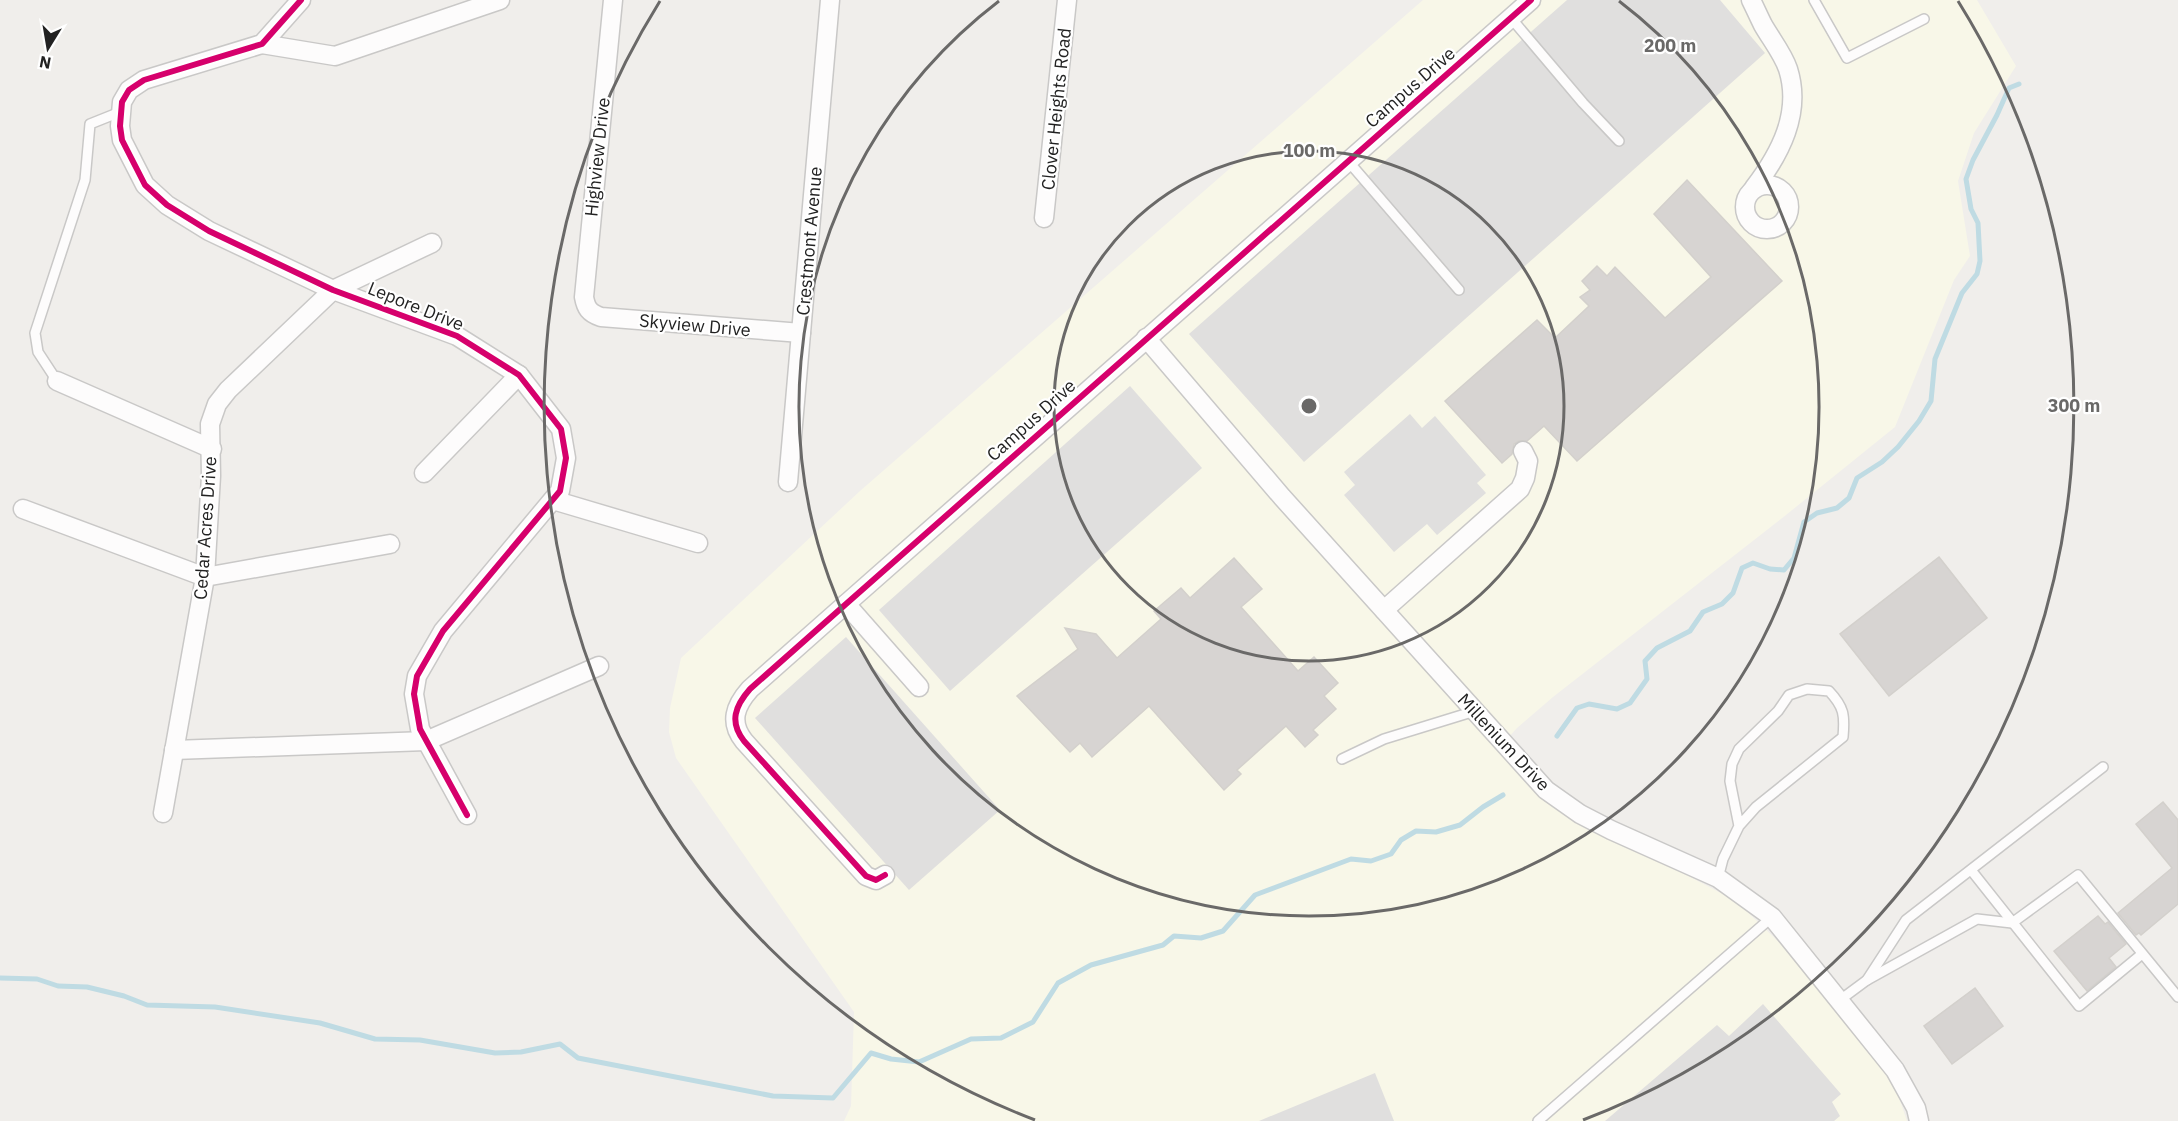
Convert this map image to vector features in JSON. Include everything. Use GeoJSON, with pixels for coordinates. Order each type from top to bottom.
{"type":"FeatureCollection","features":[{"type":"Feature","properties":{"kind":"street"},"geometry":{"type":"LineString","coordinates":[[262,44],[301,0]]}},
{"type":"Feature","properties":{"kind":"street"},"geometry":{"type":"LineString","coordinates":[[120,112],[122,102],[129,90],[144,80],[262,44],[335,56],[500,0]]}},
{"type":"Feature","properties":{"kind":"street","name":"Highview Drive"},"geometry":{"type":"LineString","coordinates":[[590,312],[584,297],[613,0]]}},
{"type":"Feature","properties":{"kind":"street","name":"Crestmont Avenue"},"geometry":{"type":"LineString","coordinates":[[788,482],[830,0]]}},
{"type":"Feature","properties":{"kind":"street","name":"Clover Heights Road"},"geometry":{"type":"LineString","coordinates":[[1044,218],[1067,0]]}},
{"type":"Feature","properties":{"kind":"street","name":"Campus Drive"},"geometry":{"type":"LineString","coordinates":[[885,875],[876,880],[866,876],[744,741],[737,731],[734,717],[739,702],[750,689],[1146,338],[1531,0]]}},
{"type":"Feature","properties":{"kind":"street"},"geometry":{"type":"LineString","coordinates":[[1751,0],[1788,68],[1793,94],[1793,109],[1787,131],[1777,154],[1754,188]]}},
{"type":"Feature","properties":{"kind":"street","name":"Lepore Drive"},"geometry":{"type":"LineString","coordinates":[[120,112],[122,140],[130,157],[145,185],[167,205],[209,231],[333,290],[457,336],[519,375],[561,429],[566,458],[560,491],[443,631],[417,676],[414,694],[420,729],[467,815]]}},
{"type":"Feature","properties":{"kind":"street","name":"Cedar Acres Drive"},"geometry":{"type":"LineString","coordinates":[[163,813],[205,577],[212,449],[210,424],[217,404],[228,390],[333,290],[432,243]]}},
{"type":"Feature","properties":{"kind":"street","name":"Skyview Drive"},"geometry":{"type":"LineString","coordinates":[[590,312],[601,316],[801,333]]}},
{"type":"Feature","properties":{"kind":"street","name":"Millenium Drive"},"geometry":{"type":"LineString","coordinates":[[1146,338],[1284,499],[1546,790],[1580,814],[1611,830],[1718,878],[1772,917],[1894,1070],[1916,1108],[1919,1121]]}},
{"type":"Feature","properties":{"kind":"street"},"geometry":{"type":"LineString","coordinates":[[424,473],[519,375]]}},
{"type":"Feature","properties":{"kind":"street"},"geometry":{"type":"LineString","coordinates":[[57,381],[212,449]]}},
{"type":"Feature","properties":{"kind":"street"},"geometry":{"type":"LineString","coordinates":[[1384,610],[1520,489],[1528,461],[1523,451]]}},
{"type":"Feature","properties":{"kind":"street"},"geometry":{"type":"LineString","coordinates":[[553,500],[698,543]]}},
{"type":"Feature","properties":{"kind":"street"},"geometry":{"type":"LineString","coordinates":[[23,508],[205,577],[390,544]]}},
{"type":"Feature","properties":{"kind":"street"},"geometry":{"type":"LineString","coordinates":[[846,604],[919,687]]}},
{"type":"Feature","properties":{"kind":"street"},"geometry":{"type":"LineString","coordinates":[[174,750],[426,741],[599,666]]}},
{"type":"Feature","properties":{"kind":"lane"},"geometry":{"type":"LineString","coordinates":[[1814,0],[1847,58],[1924,19]]}},
{"type":"Feature","properties":{"kind":"lane"},"geometry":{"type":"LineString","coordinates":[[1511,18],[1576,95],[1619,141]]}},
{"type":"Feature","properties":{"kind":"lane"},"geometry":{"type":"LineString","coordinates":[[57,381],[38,352],[35,333],[84,180],[90,124],[120,112]]}},
{"type":"Feature","properties":{"kind":"lane"},"geometry":{"type":"LineString","coordinates":[[1348,161],[1459,290]]}},
{"type":"Feature","properties":{"kind":"lane"},"geometry":{"type":"LineString","coordinates":[[1718,878],[1723,859],[1738,826],[1756,807],[1843,736],[1844,720],[1841,704],[1829,691],[1807,689],[1790,695],[1778,711],[1739,749],[1732,764],[1730,781],[1738,826]]}},
{"type":"Feature","properties":{"kind":"lane"},"geometry":{"type":"LineString","coordinates":[[1342,759],[1384,739],[1475,711]]}},
{"type":"Feature","properties":{"kind":"lane"},"geometry":{"type":"LineString","coordinates":[[1867,980],[1906,920],[2103,767]]}},
{"type":"Feature","properties":{"kind":"lane"},"geometry":{"type":"LineString","coordinates":[[1971,870],[2079,1006],[2142,954]]}},
{"type":"Feature","properties":{"kind":"lane"},"geometry":{"type":"LineString","coordinates":[[1839,1000],[1867,980],[1977,919],[2012,923],[2078,876],[2178,997]]}},
{"type":"Feature","properties":{"kind":"lane"},"geometry":{"type":"LineString","coordinates":[[1538,1121],[1772,917]]}},
{"type":"Feature","properties":{"kind":"shaded area"},"geometry":{"type":"Polygon","coordinates":[[[1423,0],[1977,0],[2016,66],[1974,133],[1958,181],[1970,256],[1954,280],[1895,427],[1553,697],[1517,728],[1497,750],[1529,787],[1572,820],[1736,901],[1788,951],[1894,1083],[1907,1121],[844,1121],[851,1106],[854,1012],[676,758],[669,732],[670,708],[681,658],[860,491],[1423,0]]]}},
{"type":"Feature","properties":{"kind":"shaded area"},"geometry":{"type":"Polygon","coordinates":[[[1567,0],[1720,0],[1765,53],[1304,462],[1189,334],[1567,0]]]}},
{"type":"Feature","properties":{"kind":"shaded area"},"geometry":{"type":"Polygon","coordinates":[[[1130,386],[1202,468],[950,691],[879,610],[1130,386]]]}},
{"type":"Feature","properties":{"kind":"shaded area"},"geometry":{"type":"Polygon","coordinates":[[[1410,414],[1422,428],[1435,416],[1486,475],[1477,483],[1486,493],[1437,535],[1427,524],[1394,552],[1344,495],[1355,485],[1344,472],[1410,414]]]}},
{"type":"Feature","properties":{"kind":"shaded area"},"geometry":{"type":"Polygon","coordinates":[[[846,637],[1000,810],[909,890],[755,718],[846,637]]]}},
{"type":"Feature","properties":{"kind":"shaded area"},"geometry":{"type":"Polygon","coordinates":[[[1763,1004],[1841,1094],[1832,1102],[1840,1116],[1834,1121],[1605,1121],[1717,1025],[1729,1036],[1763,1004]]]}},
{"type":"Feature","properties":{"kind":"shaded area"},"geometry":{"type":"Polygon","coordinates":[[[1375,1073],[1394,1121],[1259,1121],[1375,1073]]]}},
{"type":"Feature","properties":{"kind":"building"},"geometry":{"type":"Polygon","coordinates":[[[1687,180],[1782,281],[1577,461],[1544,426],[1527,441],[1514,444],[1512,454],[1502,463],[1445,401],[1537,320],[1555,338],[1589,306],[1580,297],[1590,290],[1582,281],[1597,266],[1607,276],[1615,267],[1665,318],[1711,277],[1654,214],[1687,180]]]}},
{"type":"Feature","properties":{"kind":"building"},"geometry":{"type":"Polygon","coordinates":[[[1939,557],[1987,618],[1889,696],[1840,634],[1939,557]]]}},
{"type":"Feature","properties":{"kind":"building"},"geometry":{"type":"Polygon","coordinates":[[[1234,558],[1262,589],[1241,607],[1298,671],[1314,657],[1338,683],[1324,696],[1336,709],[1313,730],[1318,735],[1305,747],[1286,726],[1237,770],[1241,774],[1224,790],[1149,706],[1092,757],[1080,743],[1070,752],[1017,696],[1078,649],[1065,628],[1096,634],[1117,658],[1161,619],[1154,611],[1181,588],[1190,598],[1234,558]]]}},
{"type":"Feature","properties":{"kind":"building"},"geometry":{"type":"Polygon","coordinates":[[[2163,802],[2178,820],[2178,904],[2141,935],[2139,933],[2136,935],[2118,913],[2172,868],[2136,824],[2163,802]]]}},
{"type":"Feature","properties":{"kind":"building"},"geometry":{"type":"Polygon","coordinates":[[[2098,916],[2105,924],[2108,922],[2126,944],[2109,958],[2116,967],[2087,991],[2054,951],[2098,916]]]}},
{"type":"Feature","properties":{"kind":"building"},"geometry":{"type":"Polygon","coordinates":[[[1975,988],[2003,1026],[1952,1064],[1924,1026],[1975,988]]]}},
{"type":"Feature","properties":{"kind":"waterway"},"geometry":{"type":"LineString","coordinates":[[1557,736],[1577,708],[1589,704],[1617,709],[1630,703],[1647,679],[1645,661],[1657,648],[1690,631],[1703,612],[1722,604],[1733,593],[1742,568],[1753,563],[1770,569],[1784,570],[1794,558],[1804,522],[1817,513],[1837,508],[1849,498],[1857,478],[1882,462],[1898,447],[1919,421],[1931,401],[1935,359],[1962,293],[1977,274],[1980,261],[1978,223],[1971,209],[1966,179],[2009,88],[2019,84]]}},
{"type":"Feature","properties":{"kind":"waterway"},"geometry":{"type":"LineString","coordinates":[[0,978],[37,979],[58,986],[87,987],[124,996],[147,1005],[215,1007],[320,1023],[375,1039],[420,1040],[495,1053],[521,1052],[560,1044],[578,1058],[773,1096],[833,1098],[871,1053],[891,1059],[919,1062],[971,1039],[1001,1038],[1033,1022],[1058,983],[1091,965],[1163,945],[1174,936],[1201,938],[1223,931],[1255,895],[1351,859],[1371,861],[1391,854],[1401,840],[1416,831],[1436,832],[1460,825],[1503,795]]}},
{"type":"Feature","properties":{"kind":"cycle path"},"geometry":{"type":"LineString","coordinates":[[301,0],[262,44],[144,80],[129,90],[122,102],[120,126],[122,140],[145,185],[167,205],[209,231],[333,290],[457,336],[519,375],[561,429],[566,458],[560,491],[443,631],[417,676],[414,694],[420,729],[467,815]]}},
{"type":"Feature","properties":{"kind":"cycle path"},"geometry":{"type":"LineString","coordinates":[[885,875],[876,880],[866,876],[744,741],[735,721],[738,708],[745,695],[1531,0]]}}]}
